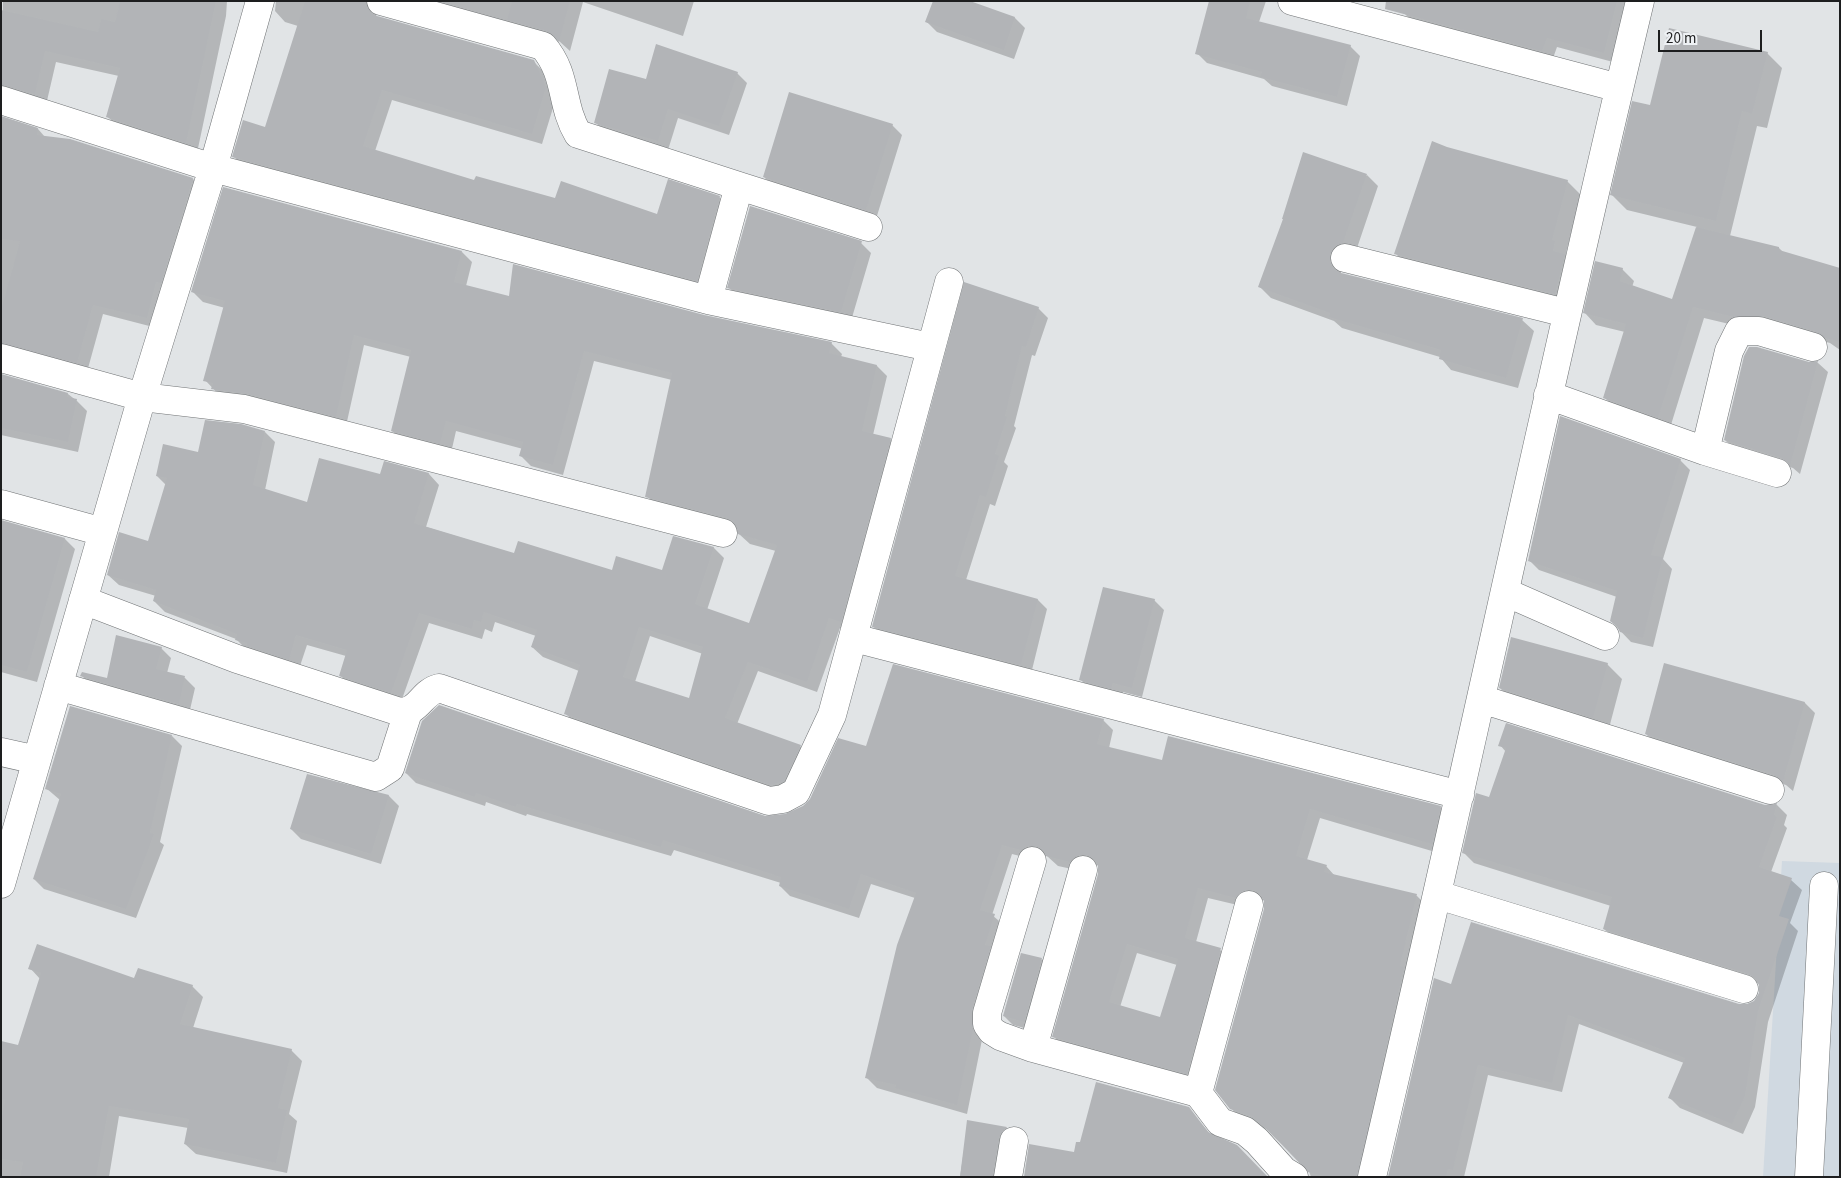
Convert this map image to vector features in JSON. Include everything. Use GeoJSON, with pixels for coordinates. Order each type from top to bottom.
{"type":"FeatureCollection","features":[{"type":"Feature","properties":{"kind":"street"},"geometry":{"type":"LineString","coordinates":[[1,884],[142,397],[214,168],[260,1]]}},
{"type":"Feature","properties":{"kind":"street"},"geometry":{"type":"LineString","coordinates":[[381,1],[544,46],[554,59],[560,72],[570,121],[578,134],[868,227]]}},
{"type":"Feature","properties":{"kind":"street"},"geometry":{"type":"LineString","coordinates":[[1292,1],[1619,88]]}},
{"type":"Feature","properties":{"kind":"street"},"geometry":{"type":"LineString","coordinates":[[1372,1177],[1438,895],[1566,313],[1640,1]]}},
{"type":"Feature","properties":{"kind":"street"},"geometry":{"type":"LineString","coordinates":[[1,100],[214,168],[708,300],[930,347]]}},
{"type":"Feature","properties":{"kind":"street"},"geometry":{"type":"LineString","coordinates":[[708,300],[739,186]]}},
{"type":"Feature","properties":{"kind":"street"},"geometry":{"type":"LineString","coordinates":[[1345,258],[1566,313]]}},
{"type":"Feature","properties":{"kind":"street"},"geometry":{"type":"LineString","coordinates":[[83,600],[237,659],[400,712],[408,712],[415,708],[428,691],[439,688],[769,801],[783,799],[796,792],[832,715],[949,282]]}},
{"type":"Feature","properties":{"kind":"street"},"geometry":{"type":"LineString","coordinates":[[1705,451],[1729,351],[1739,331],[1759,331],[1813,347]]}},
{"type":"Feature","properties":{"kind":"street"},"geometry":{"type":"LineString","coordinates":[[1,358],[142,397],[244,409],[723,533]]}},
{"type":"Feature","properties":{"kind":"street"},"geometry":{"type":"LineString","coordinates":[[1548,395],[1705,451],[1776,473]]}},
{"type":"Feature","properties":{"kind":"street"},"geometry":{"type":"LineString","coordinates":[[1,504],[102,532]]}},
{"type":"Feature","properties":{"kind":"street"},"geometry":{"type":"LineString","coordinates":[[1505,592],[1605,636]]}},
{"type":"Feature","properties":{"kind":"street"},"geometry":{"type":"LineString","coordinates":[[854,638],[1460,795]]}},
{"type":"Feature","properties":{"kind":"street"},"geometry":{"type":"LineString","coordinates":[[58,686],[376,777],[390,768],[408,712]]}},
{"type":"Feature","properties":{"kind":"street"},"geometry":{"type":"LineString","coordinates":[[1481,699],[1770,790]]}},
{"type":"Feature","properties":{"kind":"street"},"geometry":{"type":"LineString","coordinates":[[1,752],[37,760]]}},
{"type":"Feature","properties":{"kind":"street"},"geometry":{"type":"LineString","coordinates":[[1032,861],[987,1014],[987,1024],[992,1031],[1000,1036],[1033,1048],[1198,1093],[1220,1122],[1245,1131],[1258,1141],[1284,1171],[1294,1177]]}},
{"type":"Feature","properties":{"kind":"street"},"geometry":{"type":"LineString","coordinates":[[1033,1048],[1083,870]]}},
{"type":"Feature","properties":{"kind":"street"},"geometry":{"type":"LineString","coordinates":[[1809,1177],[1824,886]]}},
{"type":"Feature","properties":{"kind":"street"},"geometry":{"type":"LineString","coordinates":[[1438,895],[1744,989]]}},
{"type":"Feature","properties":{"kind":"street"},"geometry":{"type":"LineString","coordinates":[[1198,1093],[1249,905]]}},
{"type":"Feature","properties":{"kind":"street"},"geometry":{"type":"LineString","coordinates":[[1008,1177],[1014,1141]]}},
{"type":"Feature","properties":{"kind":"shaded area"},"geometry":{"type":"Polygon","coordinates":[[[1782,861],[1840,863],[1840,1177],[1763,1177],[1782,861]]]}},
{"type":"Feature","properties":{"kind":"building"},"geometry":{"type":"Polygon","coordinates":[[[120,1],[216,1],[186,143],[106,117],[120,68],[45,51],[35,94],[1,85],[1,10],[98,32],[101,19],[115,22],[120,1]]]}},
{"type":"Feature","properties":{"kind":"building"},"geometry":{"type":"Polygon","coordinates":[[[305,1],[366,1],[370,12],[377,16],[534,60],[546,87],[532,134],[382,90],[363,146],[474,180],[476,176],[555,198],[561,181],[657,214],[668,179],[720,196],[697,281],[232,157],[243,120],[265,127],[305,1]]]}},
{"type":"Feature","properties":{"kind":"building"},"geometry":{"type":"Polygon","coordinates":[[[512,1],[570,1],[559,42],[547,31],[507,20],[512,1]]]}},
{"type":"Feature","properties":{"kind":"building"},"geometry":{"type":"Polygon","coordinates":[[[933,1],[970,1],[1015,17],[1004,50],[925,22],[933,1]]]}},
{"type":"Feature","properties":{"kind":"building"},"geometry":{"type":"Polygon","coordinates":[[[1209,1],[1250,1],[1246,18],[1351,45],[1337,97],[1260,77],[1262,72],[1195,54],[1209,1]]]}},
{"type":"Feature","properties":{"kind":"building"},"geometry":{"type":"Polygon","coordinates":[[[1386,1],[1617,1],[1604,53],[1547,38],[1542,51],[1385,9],[1386,1]]]}},
{"type":"Feature","properties":{"kind":"building"},"geometry":{"type":"Polygon","coordinates":[[[1669,28],[1768,52],[1752,114],[1742,111],[1716,221],[1610,195],[1632,101],[1650,105],[1669,28]]]}},
{"type":"Feature","properties":{"kind":"building"},"geometry":{"type":"Polygon","coordinates":[[[656,44],[738,72],[719,126],[668,109],[658,141],[594,123],[609,69],[646,79],[656,44]]]}},
{"type":"Feature","properties":{"kind":"building"},"geometry":{"type":"Polygon","coordinates":[[[789,92],[893,124],[866,210],[763,177],[789,92]]]}},
{"type":"Feature","properties":{"kind":"building"},"geometry":{"type":"Polygon","coordinates":[[[1,116],[38,128],[37,135],[70,139],[193,178],[161,283],[156,282],[147,318],[93,305],[77,363],[1,343],[1,310],[20,241],[1,239],[1,116]]]}},
{"type":"Feature","properties":{"kind":"building"},"geometry":{"type":"Polygon","coordinates":[[[1432,141],[1447,147],[1568,180],[1552,240],[1555,241],[1553,251],[1565,254],[1555,294],[1394,254],[1432,141]]]}},
{"type":"Feature","properties":{"kind":"building"},"geometry":{"type":"Polygon","coordinates":[[[1303,152],[1367,174],[1343,243],[1334,247],[1330,254],[1330,262],[1334,269],[1341,273],[1523,318],[1506,378],[1439,359],[1441,350],[1329,317],[1330,313],[1258,287],[1283,219],[1303,152]]]}},
{"type":"Feature","properties":{"kind":"building"},"geometry":{"type":"Polygon","coordinates":[[[223,187],[462,251],[454,282],[509,296],[513,264],[704,315],[832,342],[829,353],[877,365],[862,431],[891,438],[841,622],[829,618],[807,682],[748,662],[725,718],[801,745],[784,781],[771,785],[564,714],[580,665],[531,647],[537,630],[484,612],[481,622],[474,620],[472,629],[419,613],[391,693],[339,676],[347,650],[296,635],[289,660],[247,646],[247,643],[235,640],[237,634],[153,601],[156,590],[107,575],[119,532],[148,541],[167,478],[156,476],[163,444],[198,452],[205,420],[241,424],[265,431],[253,485],[307,502],[319,458],[380,474],[384,461],[429,473],[414,523],[514,553],[518,541],[612,570],[616,556],[662,570],[673,536],[714,547],[695,604],[749,623],[777,545],[738,534],[734,522],[727,518],[645,497],[672,373],[584,351],[553,465],[519,456],[523,442],[446,421],[440,444],[391,431],[411,350],[354,335],[336,417],[248,394],[211,389],[213,383],[203,381],[225,301],[191,292],[223,187]],[[639,627],[623,677],[689,698],[703,647],[639,627]]]}},
{"type":"Feature","properties":{"kind":"building"},"geometry":{"type":"Polygon","coordinates":[[[750,206],[862,241],[841,312],[727,288],[750,206]]]}},
{"type":"Feature","properties":{"kind":"building"},"geometry":{"type":"Polygon","coordinates":[[[1696,227],[1779,247],[1779,250],[1840,268],[1840,342],[1825,338],[1817,332],[1763,316],[1734,317],[1693,307],[1658,418],[1603,398],[1626,324],[1583,313],[1595,261],[1623,268],[1620,281],[1672,299],[1696,227]]]}},
{"type":"Feature","properties":{"kind":"building"},"geometry":{"type":"Polygon","coordinates":[[[964,282],[1039,307],[1026,347],[1022,346],[1005,416],[1007,417],[995,454],[999,456],[986,497],[980,495],[955,576],[1038,599],[1021,665],[872,627],[964,282]]]}},
{"type":"Feature","properties":{"kind":"building"},"geometry":{"type":"Polygon","coordinates":[[[1749,347],[1757,347],[1809,362],[1818,361],[1790,466],[1782,458],[1724,440],[1744,356],[1749,347]]]}},
{"type":"Feature","properties":{"kind":"building"},"geometry":{"type":"Polygon","coordinates":[[[1,374],[68,393],[67,397],[77,399],[68,442],[1,428],[1,374]]]}},
{"type":"Feature","properties":{"kind":"building"},"geometry":{"type":"Polygon","coordinates":[[[1560,416],[1681,459],[1651,555],[1663,557],[1643,638],[1620,632],[1617,626],[1610,621],[1617,591],[1528,561],[1560,416]]]}},
{"type":"Feature","properties":{"kind":"building"},"geometry":{"type":"Polygon","coordinates":[[[1,520],[65,538],[27,672],[1,665],[1,520]]]}},
{"type":"Feature","properties":{"kind":"building"},"geometry":{"type":"Polygon","coordinates":[[[1103,587],[1155,599],[1132,688],[1113,683],[1111,689],[1079,680],[1103,587]]]}},
{"type":"Feature","properties":{"kind":"building"},"geometry":{"type":"Polygon","coordinates":[[[116,635],[162,647],[156,669],[185,676],[179,704],[80,676],[82,672],[107,678],[116,635]]]}},
{"type":"Feature","properties":{"kind":"building"},"geometry":{"type":"Polygon","coordinates":[[[1511,637],[1608,663],[1593,718],[1499,688],[1511,637]]]}},
{"type":"Feature","properties":{"kind":"building"},"geometry":{"type":"Polygon","coordinates":[[[1664,663],[1805,702],[1783,782],[1775,775],[1645,734],[1664,663]]]}},
{"type":"Feature","properties":{"kind":"building"},"geometry":{"type":"Polygon","coordinates":[[[893,664],[1104,719],[1097,744],[1162,760],[1168,736],[1441,806],[1432,844],[1310,809],[1296,856],[1327,865],[1324,872],[1417,894],[1400,966],[1404,967],[1357,1177],[1328,1177],[1308,1172],[1267,1129],[1251,1116],[1230,1109],[1215,1090],[1264,909],[1264,901],[1260,894],[1254,890],[1245,890],[1236,898],[1198,888],[1185,938],[1221,948],[1187,1074],[1052,1037],[1098,874],[1098,866],[1094,859],[1087,855],[1079,855],[1070,862],[1046,856],[1043,850],[1036,846],[1028,846],[1021,850],[1002,845],[980,910],[995,914],[985,945],[991,946],[972,1009],[973,1029],[957,1105],[895,1088],[896,1085],[865,1078],[897,945],[916,893],[861,874],[849,909],[779,886],[781,877],[663,840],[661,847],[517,804],[516,807],[476,793],[475,797],[405,773],[422,721],[439,705],[764,816],[785,814],[803,806],[810,799],[838,738],[866,746],[893,664]],[[1127,944],[1109,1002],[1160,1017],[1178,959],[1127,944]]]}},
{"type":"Feature","properties":{"kind":"building"},"geometry":{"type":"Polygon","coordinates":[[[70,706],[172,735],[150,833],[154,834],[126,909],[33,879],[61,794],[45,789],[70,706]]]}},
{"type":"Feature","properties":{"kind":"building"},"geometry":{"type":"Polygon","coordinates":[[[1506,723],[1765,805],[1777,803],[1774,815],[1777,817],[1759,867],[1792,878],[1779,916],[1789,919],[1758,1011],[1745,1096],[1732,1124],[1668,1098],[1685,1058],[1568,1015],[1552,1083],[1478,1065],[1453,1170],[1448,1169],[1446,1177],[1388,1177],[1434,978],[1451,984],[1471,922],[1739,1004],[1747,1004],[1754,1001],[1759,993],[1759,985],[1756,979],[1749,974],[1603,929],[1612,897],[1462,853],[1476,793],[1489,797],[1506,748],[1498,746],[1506,723]]]}},
{"type":"Feature","properties":{"kind":"building"},"geometry":{"type":"Polygon","coordinates":[[[307,774],[389,795],[371,854],[290,829],[307,774]]]}},
{"type":"Feature","properties":{"kind":"building"},"geometry":{"type":"Polygon","coordinates":[[[37,944],[134,978],[138,968],[193,985],[180,1024],[292,1049],[278,1108],[287,1110],[276,1163],[184,1144],[189,1119],[109,1106],[96,1177],[20,1177],[23,1162],[1,1159],[1,1122],[5,1100],[1,1099],[1,1041],[18,1045],[41,973],[28,969],[37,944]]]}},
{"type":"Feature","properties":{"kind":"building"},"geometry":{"type":"Polygon","coordinates":[[[1021,953],[1042,958],[1024,1022],[1003,1016],[1021,953]]]}},
{"type":"Feature","properties":{"kind":"building"},"geometry":{"type":"Polygon","coordinates":[[[1096,1082],[1189,1107],[1208,1132],[1237,1145],[1268,1177],[1024,1177],[1029,1144],[1074,1152],[1076,1142],[1080,1142],[1096,1082]]]}},
{"type":"Feature","properties":{"kind":"building"},"geometry":{"type":"Polygon","coordinates":[[[967,1120],[1007,1127],[999,1138],[993,1177],[960,1177],[967,1120]]]}}]}
